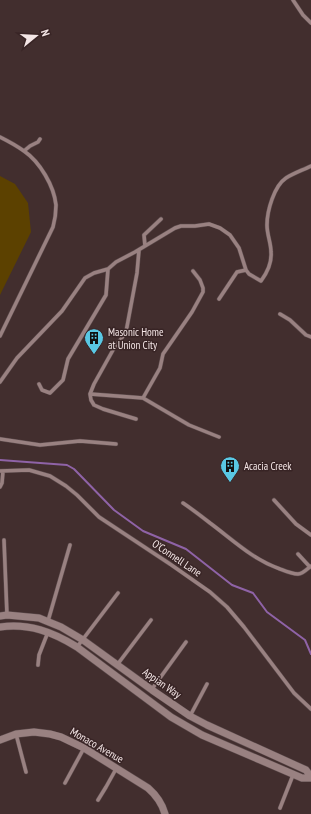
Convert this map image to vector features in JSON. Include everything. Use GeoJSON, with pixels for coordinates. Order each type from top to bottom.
{"type":"FeatureCollection","features":[{"type":"Feature","properties":{"kind":"street","name":"Appian Way"},"geometry":{"type":"LineString","coordinates":[[0,627],[21,626],[48,632],[63,639],[77,647],[171,717],[202,735],[293,775],[302,778],[311,777],[306,770],[190,716],[82,640],[61,627],[39,618],[3,616]]}},
{"type":"Feature","properties":{"kind":"street","name":"Monaco Avenue"},"geometry":{"type":"LineString","coordinates":[[0,740],[16,734],[34,732],[50,734],[70,740],[148,788],[154,793],[163,806],[165,814]]}},
{"type":"Feature","properties":{"kind":"lane"},"geometry":{"type":"LineString","coordinates":[[293,0],[303,15],[311,23]]}},
{"type":"Feature","properties":{"kind":"lane"},"geometry":{"type":"LineString","coordinates":[[0,137],[24,151],[33,159],[47,179],[53,192],[56,205],[56,216],[53,227],[0,336]]}},
{"type":"Feature","properties":{"kind":"lane"},"geometry":{"type":"LineString","coordinates":[[24,151],[40,139]]}},
{"type":"Feature","properties":{"kind":"lane"},"geometry":{"type":"LineString","coordinates":[[0,382],[17,358],[62,311],[85,278],[94,273],[108,269],[116,262],[175,228],[181,226],[209,224],[220,228],[230,235],[239,248],[246,270],[249,274],[261,281],[269,267],[271,252],[267,235],[267,224],[272,198],[277,187],[285,178],[311,166]]}},
{"type":"Feature","properties":{"kind":"lane"},"geometry":{"type":"LineString","coordinates":[[145,246],[144,235],[161,219]]}},
{"type":"Feature","properties":{"kind":"lane"},"geometry":{"type":"LineString","coordinates":[[136,419],[94,405],[90,394],[113,350],[126,332],[137,273],[139,250]]}},
{"type":"Feature","properties":{"kind":"lane"},"geometry":{"type":"LineString","coordinates":[[39,384],[42,390],[50,393],[63,380],[68,359],[106,295],[108,269]]}},
{"type":"Feature","properties":{"kind":"lane"},"geometry":{"type":"LineString","coordinates":[[219,299],[237,272],[246,270]]}},
{"type":"Feature","properties":{"kind":"lane"},"geometry":{"type":"LineString","coordinates":[[143,398],[160,368],[163,354],[192,312],[203,292],[200,280],[193,271]]}},
{"type":"Feature","properties":{"kind":"lane"},"geometry":{"type":"LineString","coordinates":[[280,314],[290,320],[311,338]]}},
{"type":"Feature","properties":{"kind":"lane"},"geometry":{"type":"LineString","coordinates":[[90,394],[143,398],[189,425],[219,437]]}},
{"type":"Feature","properties":{"kind":"lane"},"geometry":{"type":"LineString","coordinates":[[0,439],[40,444],[80,442],[116,444]]}},
{"type":"Feature","properties":{"kind":"lane","name":"O’Connell Lane"},"geometry":{"type":"LineString","coordinates":[[2,471],[29,470],[56,479],[77,494],[99,517],[210,592],[232,612],[294,693],[311,709]]}},
{"type":"Feature","properties":{"kind":"lane"},"geometry":{"type":"LineString","coordinates":[[0,487],[2,483],[2,471]]}},
{"type":"Feature","properties":{"kind":"lane"},"geometry":{"type":"LineString","coordinates":[[274,500],[296,524],[311,535]]}},
{"type":"Feature","properties":{"kind":"lane"},"geometry":{"type":"LineString","coordinates":[[183,502],[252,556],[267,565],[298,574],[311,567],[298,554]]}},
{"type":"Feature","properties":{"kind":"lane"},"geometry":{"type":"LineString","coordinates":[[3,616],[4,540]]}},
{"type":"Feature","properties":{"kind":"lane"},"geometry":{"type":"LineString","coordinates":[[48,621],[70,544]]}},
{"type":"Feature","properties":{"kind":"lane"},"geometry":{"type":"LineString","coordinates":[[77,647],[118,593]]}},
{"type":"Feature","properties":{"kind":"lane"},"geometry":{"type":"LineString","coordinates":[[21,616],[21,626]]}},
{"type":"Feature","properties":{"kind":"lane"},"geometry":{"type":"LineString","coordinates":[[117,665],[151,620]]}},
{"type":"Feature","properties":{"kind":"lane"},"geometry":{"type":"LineString","coordinates":[[38,665],[39,655],[48,632]]}},
{"type":"Feature","properties":{"kind":"lane"},"geometry":{"type":"LineString","coordinates":[[152,690],[186,642]]}},
{"type":"Feature","properties":{"kind":"lane"},"geometry":{"type":"LineString","coordinates":[[190,716],[207,684]]}},
{"type":"Feature","properties":{"kind":"lane"},"geometry":{"type":"LineString","coordinates":[[16,734],[26,772]]}},
{"type":"Feature","properties":{"kind":"lane"},"geometry":{"type":"LineString","coordinates":[[65,783],[84,748]]}},
{"type":"Feature","properties":{"kind":"lane"},"geometry":{"type":"LineString","coordinates":[[98,800],[116,769]]}},
{"type":"Feature","properties":{"kind":"lane"},"geometry":{"type":"LineString","coordinates":[[280,808],[293,775]]}},
{"type":"Feature","properties":{"kind":"shaded area"},"geometry":{"type":"Polygon","coordinates":[[[0,176],[15,184],[28,203],[31,232],[0,295],[0,176]]]}},
{"type":"Feature","properties":{"kind":"waterway"},"geometry":{"type":"LineString","coordinates":[[0,460],[67,465],[74,469],[114,510],[143,531],[186,549],[232,585],[253,593],[267,612],[305,640],[311,654]]}},
{"type":"Feature","properties":{"kind":"place","name":"Masonic Home at Union City"},"geometry":{"type":"Point","coordinates":[94,355]}},
{"type":"Feature","properties":{"kind":"place","name":"Acacia Creek"},"geometry":{"type":"Point","coordinates":[230,483]}}]}
